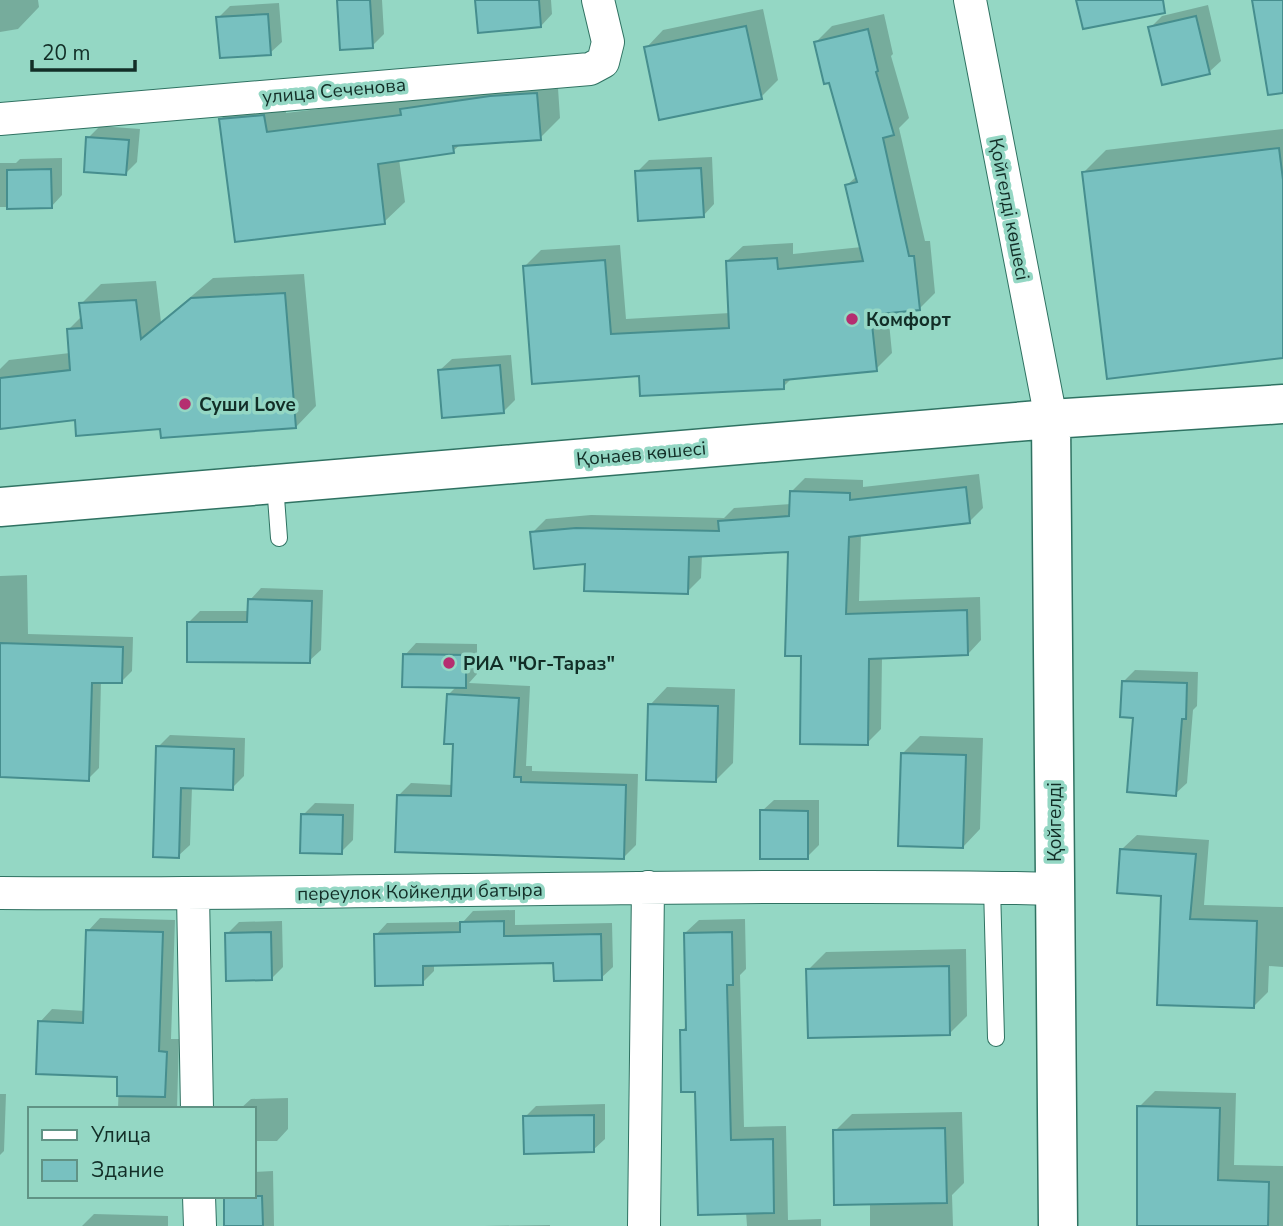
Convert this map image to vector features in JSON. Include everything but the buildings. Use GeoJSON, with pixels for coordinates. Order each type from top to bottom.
{"type":"FeatureCollection","features":[{"type":"Feature","properties":{"kind":"main road","name":"Қонаев көшесі"},"geometry":{"type":"LineString","coordinates":[[0,507],[1051,419],[1283,404]]}},
{"type":"Feature","properties":{"kind":"main road","name":"Қойгелді"},"geometry":{"type":"LineString","coordinates":[[1051,419],[1058,1226]]}},
{"type":"Feature","properties":{"kind":"street","name":"улица Сеченова"},"geometry":{"type":"LineString","coordinates":[[0,119],[590,69],[603,62],[608,42],[598,0]]}},
{"type":"Feature","properties":{"kind":"street","name":"Қойгелді көшесі"},"geometry":{"type":"LineString","coordinates":[[970,0],[1051,419]]}},
{"type":"Feature","properties":{"kind":"street","name":"переулок Койкелди батыра"},"geometry":{"type":"LineString","coordinates":[[0,893],[193,895],[648,887],[1054,889]]}},
{"type":"Feature","properties":{"kind":"street"},"geometry":{"type":"LineString","coordinates":[[645,1226],[648,887]]}},
{"type":"Feature","properties":{"kind":"street"},"geometry":{"type":"LineString","coordinates":[[193,895],[197,1107]]}},
{"type":"Feature","properties":{"kind":"street"},"geometry":{"type":"LineString","coordinates":[[199,1198],[200,1226]]}},
{"type":"Feature","properties":{"kind":"lane"},"geometry":{"type":"LineString","coordinates":[[275,484],[279,538]]}},
{"type":"Feature","properties":{"kind":"lane"},"geometry":{"type":"LineString","coordinates":[[992,887],[996,1038]]}},
{"type":"Feature","properties":{"kind":"place","name":"Комфорт"},"geometry":{"type":"Point","coordinates":[852,319]}},
{"type":"Feature","properties":{"kind":"place","name":"Суши Love"},"geometry":{"type":"Point","coordinates":[185,404]}},
{"type":"Feature","properties":{"kind":"place","name":"РИА \"Юг-Тараз\""},"geometry":{"type":"Point","coordinates":[449,663]}}]}
